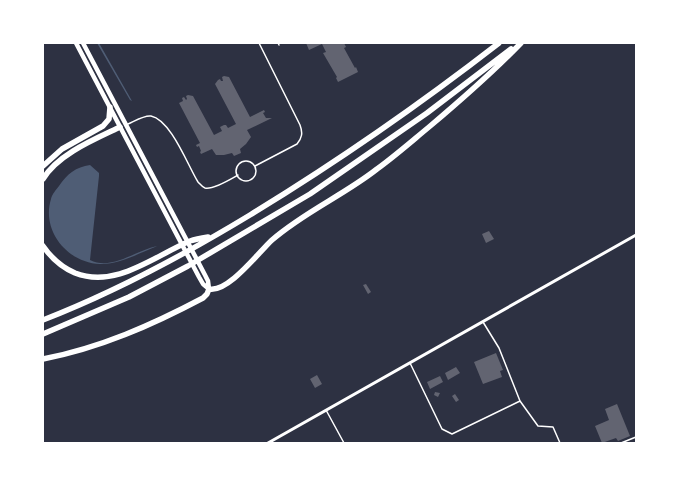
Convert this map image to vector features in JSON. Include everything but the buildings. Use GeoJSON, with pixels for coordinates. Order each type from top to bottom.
{"type":"FeatureCollection","features":[{"type":"Feature","properties":{"kind":"highway"},"geometry":{"type":"LineString","coordinates":[[43,320],[125,284],[214,236],[326,168],[420,103],[499,43]]}},
{"type":"Feature","properties":{"kind":"highway"},"geometry":{"type":"LineString","coordinates":[[43,359],[91,347],[146,326],[203,298],[209,289],[221,288],[243,271],[279,234],[376,170],[445,113],[496,68],[520,43]]}},
{"type":"Feature","properties":{"kind":"highway"},"geometry":{"type":"LineString","coordinates":[[43,334],[129,297],[188,266],[310,194],[427,113],[520,43]]}},
{"type":"Feature","properties":{"kind":"highway"},"geometry":{"type":"LineString","coordinates":[[43,166],[62,149],[103,126],[109,120],[110,107]]}},
{"type":"Feature","properties":{"kind":"highway"},"geometry":{"type":"LineString","coordinates":[[43,179],[53,166],[65,156],[90,141],[123,126]]}},
{"type":"Feature","properties":{"kind":"highway"},"geometry":{"type":"LineString","coordinates":[[43,246],[56,262],[67,269],[88,277],[98,277],[119,274],[144,264],[192,240],[214,236]]}},
{"type":"Feature","properties":{"kind":"main road"},"geometry":{"type":"LineString","coordinates":[[76,43],[110,107],[123,126],[182,231],[205,274],[209,289]]}},
{"type":"Feature","properties":{"kind":"main road"},"geometry":{"type":"LineString","coordinates":[[83,43],[177,234],[203,284],[209,289]]}},
{"type":"Feature","properties":{"kind":"street"},"geometry":{"type":"LineString","coordinates":[[268,443],[636,235]]}},
{"type":"Feature","properties":{"kind":"lane"},"geometry":{"type":"LineString","coordinates":[[255,166],[297,144],[301,139],[302,131],[259,43]]}},
{"type":"Feature","properties":{"kind":"lane"},"geometry":{"type":"LineString","coordinates":[[123,126],[146,116],[152,116],[163,122],[175,139],[198,182],[203,187],[209,188],[215,186],[238,175]]}},
{"type":"Feature","properties":{"kind":"lane"},"geometry":{"type":"LineString","coordinates":[[248,161],[255,166],[256,172],[251,179],[245,180],[240,178],[238,175],[238,166],[242,162],[248,161]]}},
{"type":"Feature","properties":{"kind":"lane"},"geometry":{"type":"LineString","coordinates":[[483,322],[499,348],[520,401],[538,426],[553,426],[560,443]]}},
{"type":"Feature","properties":{"kind":"lane"},"geometry":{"type":"LineString","coordinates":[[410,362],[442,429],[452,434],[520,401]]}},
{"type":"Feature","properties":{"kind":"lane"},"geometry":{"type":"LineString","coordinates":[[326,410],[344,443]]}},
{"type":"Feature","properties":{"kind":"lane"},"geometry":{"type":"LineString","coordinates":[[621,443],[636,437]]}},
{"type":"Feature","properties":{"kind":"water"},"geometry":{"type":"Polygon","coordinates":[[[97,43],[99,43],[132,101],[130,100],[97,43]]]}},
{"type":"Feature","properties":{"kind":"water"},"geometry":{"type":"Polygon","coordinates":[[[90,165],[99,173],[99,176],[90,260],[98,263],[107,263],[124,259],[157,246],[121,261],[107,264],[100,264],[77,258],[60,243],[50,223],[49,211],[52,197],[62,182],[76,169],[90,165]]]}}]}
